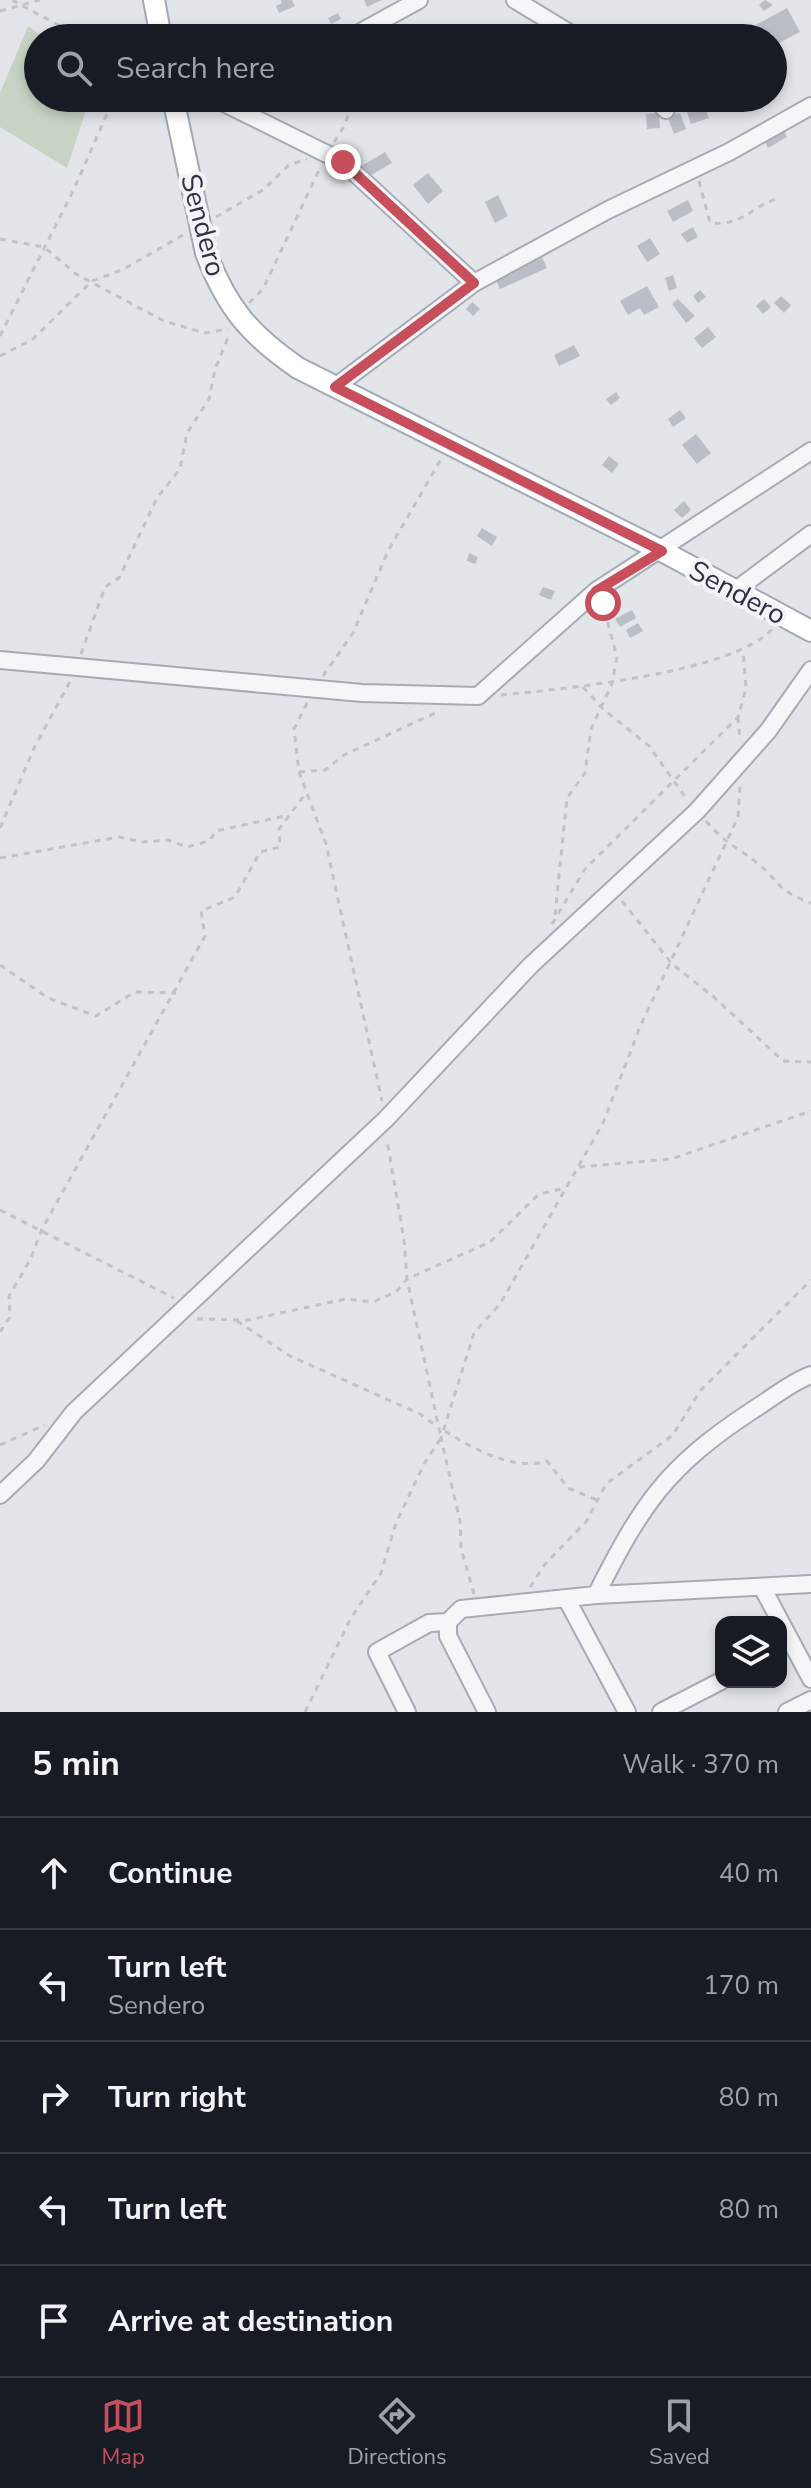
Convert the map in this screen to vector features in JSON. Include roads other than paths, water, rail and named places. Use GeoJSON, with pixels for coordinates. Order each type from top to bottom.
{"type":"FeatureCollection","features":[{"type":"Feature","properties":{"kind":"main road"},"geometry":{"type":"LineString","coordinates":[[154,0],[158,24]]}},
{"type":"Feature","properties":{"kind":"main road","name":"Sendero"},"geometry":{"type":"LineString","coordinates":[[176,112],[199,225],[214,274],[237,317],[274,352],[335,387],[662,551],[811,631]]}},
{"type":"Feature","properties":{"kind":"street"},"geometry":{"type":"LineString","coordinates":[[375,24],[419,0]]}},
{"type":"Feature","properties":{"kind":"street"},"geometry":{"type":"LineString","coordinates":[[515,0],[555,24]]}},
{"type":"Feature","properties":{"kind":"street"},"geometry":{"type":"LineString","coordinates":[[335,387],[474,283],[811,106]]}},
{"type":"Feature","properties":{"kind":"street"},"geometry":{"type":"LineString","coordinates":[[249,112],[326,153],[362,178],[417,234],[474,283]]}},
{"type":"Feature","properties":{"kind":"street"},"geometry":{"type":"LineString","coordinates":[[0,660],[313,688],[478,696],[596,591],[662,551],[811,451]]}},
{"type":"Feature","properties":{"kind":"street"},"geometry":{"type":"LineString","coordinates":[[736,590],[811,534]]}},
{"type":"Feature","properties":{"kind":"street"},"geometry":{"type":"LineString","coordinates":[[0,1495],[36,1461],[74,1412],[386,1119],[530,966],[697,811],[768,731],[811,670]]}},
{"type":"Feature","properties":{"kind":"street"},"geometry":{"type":"LineString","coordinates":[[596,1595],[621,1546],[663,1481],[725,1429],[811,1375]]}},
{"type":"Feature","properties":{"kind":"street"},"geometry":{"type":"LineString","coordinates":[[407,1712],[377,1652],[429,1623],[448,1622],[461,1609],[596,1595],[811,1584]]}},
{"type":"Feature","properties":{"kind":"street"},"geometry":{"type":"LineString","coordinates":[[762,1587],[811,1679]]}},
{"type":"Feature","properties":{"kind":"street"},"geometry":{"type":"LineString","coordinates":[[566,1598],[627,1712]]}},
{"type":"Feature","properties":{"kind":"street"},"geometry":{"type":"LineString","coordinates":[[448,1622],[448,1636],[487,1712]]}},
{"type":"Feature","properties":{"kind":"street"},"geometry":{"type":"LineString","coordinates":[[661,1712],[715,1684]]}},
{"type":"Feature","properties":{"kind":"street"},"geometry":{"type":"LineString","coordinates":[[787,1712],[811,1700]]}}]}
